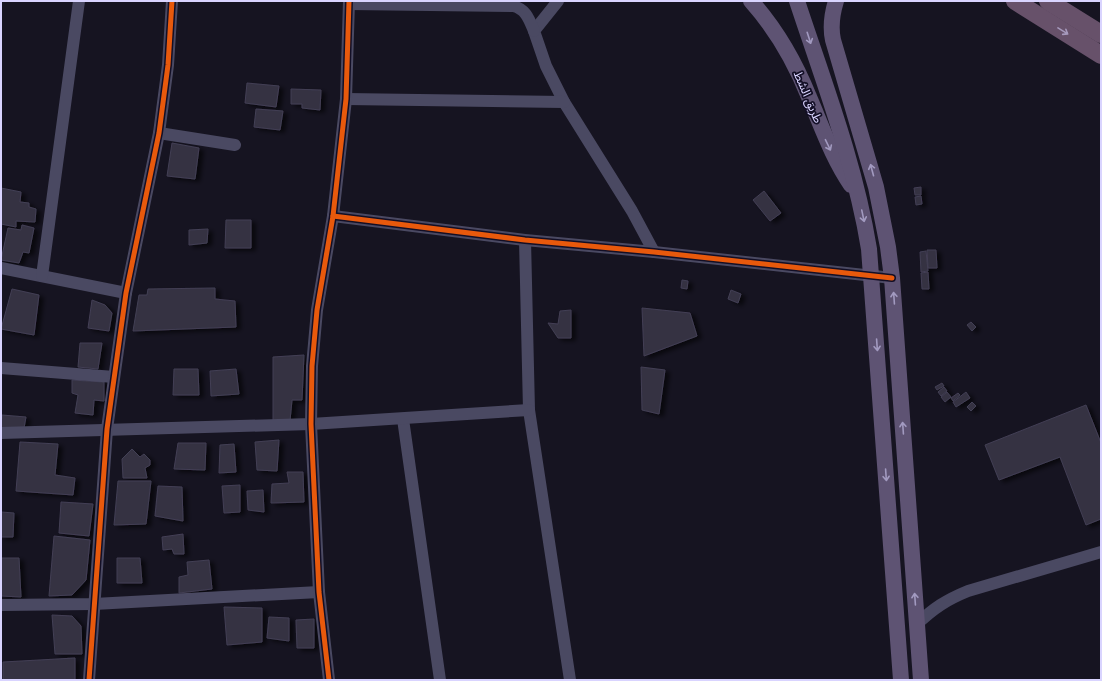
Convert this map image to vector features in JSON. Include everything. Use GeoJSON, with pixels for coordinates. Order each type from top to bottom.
{"type":"FeatureCollection","features":[{"type":"Feature","properties":{"kind":"highway"},"geometry":{"type":"LineString","coordinates":[[1015,1],[1101,55]]}},
{"type":"Feature","properties":{"kind":"highway"},"geometry":{"type":"LineString","coordinates":[[1048,1],[1101,34]]}},
{"type":"Feature","properties":{"kind":"main road","name":"طريق الشط"},"geometry":{"type":"LineString","coordinates":[[751,1],[773,29],[793,61],[825,139],[835,159],[859,197]]}},
{"type":"Feature","properties":{"kind":"main road"},"geometry":{"type":"LineString","coordinates":[[797,1],[848,156],[859,197],[869,248],[901,680]]}},
{"type":"Feature","properties":{"kind":"main road"},"geometry":{"type":"LineString","coordinates":[[836,1],[831,20],[833,40],[876,186],[888,247],[892,278],[921,680]]}},
{"type":"Feature","properties":{"kind":"main road"},"geometry":{"type":"LineString","coordinates":[[892,560],[912,558]]}},
{"type":"Feature","properties":{"kind":"street"},"geometry":{"type":"LineString","coordinates":[[42,276],[79,1]]}},
{"type":"Feature","properties":{"kind":"street"},"geometry":{"type":"LineString","coordinates":[[89,680],[107,429],[126,293],[159,133],[168,65],[172,1]]}},
{"type":"Feature","properties":{"kind":"street"},"geometry":{"type":"LineString","coordinates":[[534,31],[558,1]]}},
{"type":"Feature","properties":{"kind":"street"},"geometry":{"type":"LineString","coordinates":[[329,680],[319,592],[311,424],[312,366],[317,310],[333,216],[346,99],[349,2],[512,6],[518,7],[525,12],[534,31],[546,66],[564,102],[632,211],[654,252]]}},
{"type":"Feature","properties":{"kind":"street"},"geometry":{"type":"LineString","coordinates":[[346,99],[564,102]]}},
{"type":"Feature","properties":{"kind":"street"},"geometry":{"type":"LineString","coordinates":[[159,133],[235,145]]}},
{"type":"Feature","properties":{"kind":"street"},"geometry":{"type":"LineString","coordinates":[[333,216],[525,240],[654,252],[892,278]]}},
{"type":"Feature","properties":{"kind":"street"},"geometry":{"type":"LineString","coordinates":[[525,240],[529,410],[570,680]]}},
{"type":"Feature","properties":{"kind":"street"},"geometry":{"type":"LineString","coordinates":[[1,268],[126,293]]}},
{"type":"Feature","properties":{"kind":"street"},"geometry":{"type":"LineString","coordinates":[[1,368],[114,377]]}},
{"type":"Feature","properties":{"kind":"street"},"geometry":{"type":"LineString","coordinates":[[1,433],[311,424],[529,410]]}},
{"type":"Feature","properties":{"kind":"street"},"geometry":{"type":"LineString","coordinates":[[403,419],[440,680]]}},
{"type":"Feature","properties":{"kind":"street"},"geometry":{"type":"LineString","coordinates":[[917,624],[933,609],[950,598],[962,593],[1101,552]]}},
{"type":"Feature","properties":{"kind":"street"},"geometry":{"type":"LineString","coordinates":[[1,605],[94,604],[319,592]]}},
{"type":"Feature","properties":{"kind":"building"},"geometry":{"type":"Polygon","coordinates":[[[247,83],[279,86],[276,107],[245,103],[247,83]]]}},
{"type":"Feature","properties":{"kind":"building"},"geometry":{"type":"Polygon","coordinates":[[[291,89],[321,90],[320,110],[302,108],[302,104],[291,104],[291,89]]]}},
{"type":"Feature","properties":{"kind":"building"},"geometry":{"type":"Polygon","coordinates":[[[256,109],[283,111],[280,130],[254,127],[256,109]]]}},
{"type":"Feature","properties":{"kind":"building"},"geometry":{"type":"Polygon","coordinates":[[[172,143],[199,148],[195,179],[167,176],[172,143]]]}},
{"type":"Feature","properties":{"kind":"building"},"geometry":{"type":"Polygon","coordinates":[[[921,187],[921,195],[915,195],[914,188],[921,187]]]}},
{"type":"Feature","properties":{"kind":"building"},"geometry":{"type":"Polygon","coordinates":[[[1,188],[21,192],[20,202],[29,203],[29,207],[36,209],[35,222],[16,221],[16,227],[1,224],[1,188]]]}},
{"type":"Feature","properties":{"kind":"building"},"geometry":{"type":"Polygon","coordinates":[[[764,191],[781,213],[770,221],[753,200],[764,191]]]}},
{"type":"Feature","properties":{"kind":"building"},"geometry":{"type":"Polygon","coordinates":[[[921,196],[922,204],[916,205],[915,197],[921,196]]]}},
{"type":"Feature","properties":{"kind":"building"},"geometry":{"type":"Polygon","coordinates":[[[226,220],[251,220],[251,248],[225,248],[226,220]]]}},
{"type":"Feature","properties":{"kind":"building"},"geometry":{"type":"Polygon","coordinates":[[[22,225],[34,228],[29,253],[23,252],[19,263],[1,260],[8,228],[21,230],[22,225]]]}},
{"type":"Feature","properties":{"kind":"building"},"geometry":{"type":"Polygon","coordinates":[[[208,229],[207,243],[189,245],[189,230],[208,229]]]}},
{"type":"Feature","properties":{"kind":"building"},"geometry":{"type":"Polygon","coordinates":[[[927,250],[936,250],[937,268],[928,268],[927,250]]]}},
{"type":"Feature","properties":{"kind":"building"},"geometry":{"type":"Polygon","coordinates":[[[926,251],[928,271],[921,272],[920,252],[926,251]]]}},
{"type":"Feature","properties":{"kind":"building"},"geometry":{"type":"Polygon","coordinates":[[[928,272],[929,289],[922,289],[921,273],[928,272]]]}},
{"type":"Feature","properties":{"kind":"building"},"geometry":{"type":"Polygon","coordinates":[[[682,280],[688,281],[687,289],[681,288],[682,280]]]}},
{"type":"Feature","properties":{"kind":"building"},"geometry":{"type":"Polygon","coordinates":[[[215,288],[215,299],[235,301],[236,327],[133,331],[139,295],[147,295],[148,289],[215,288]]]}},
{"type":"Feature","properties":{"kind":"building"},"geometry":{"type":"Polygon","coordinates":[[[12,289],[39,295],[34,335],[1,329],[12,289]]]}},
{"type":"Feature","properties":{"kind":"building"},"geometry":{"type":"Polygon","coordinates":[[[731,290],[741,294],[738,303],[728,299],[731,290]]]}},
{"type":"Feature","properties":{"kind":"building"},"geometry":{"type":"Polygon","coordinates":[[[92,300],[105,305],[112,313],[109,331],[88,328],[92,300]]]}},
{"type":"Feature","properties":{"kind":"building"},"geometry":{"type":"Polygon","coordinates":[[[642,308],[690,313],[697,336],[644,356],[642,308]]]}},
{"type":"Feature","properties":{"kind":"building"},"geometry":{"type":"Polygon","coordinates":[[[571,310],[571,338],[558,338],[548,323],[558,324],[560,311],[571,310]]]}},
{"type":"Feature","properties":{"kind":"building"},"geometry":{"type":"Polygon","coordinates":[[[971,322],[976,327],[972,331],[967,325],[971,322]]]}},
{"type":"Feature","properties":{"kind":"building"},"geometry":{"type":"Polygon","coordinates":[[[80,343],[102,343],[98,369],[78,367],[80,343]]]}},
{"type":"Feature","properties":{"kind":"building"},"geometry":{"type":"Polygon","coordinates":[[[304,355],[302,400],[292,400],[290,421],[273,422],[273,357],[304,355]]]}},
{"type":"Feature","properties":{"kind":"building"},"geometry":{"type":"Polygon","coordinates":[[[641,367],[665,370],[659,414],[642,410],[641,367]]]}},
{"type":"Feature","properties":{"kind":"building"},"geometry":{"type":"Polygon","coordinates":[[[174,369],[198,369],[199,395],[173,395],[174,369]]]}},
{"type":"Feature","properties":{"kind":"building"},"geometry":{"type":"Polygon","coordinates":[[[236,369],[239,394],[211,396],[210,371],[236,369]]]}},
{"type":"Feature","properties":{"kind":"building"},"geometry":{"type":"Polygon","coordinates":[[[72,380],[104,382],[104,401],[94,400],[93,415],[75,413],[78,395],[72,393],[72,380]]]}},
{"type":"Feature","properties":{"kind":"building"},"geometry":{"type":"Polygon","coordinates":[[[942,383],[944,386],[937,390],[935,387],[942,383]]]}},
{"type":"Feature","properties":{"kind":"building"},"geometry":{"type":"Polygon","coordinates":[[[944,387],[947,391],[941,396],[938,392],[944,387]]]}},
{"type":"Feature","properties":{"kind":"building"},"geometry":{"type":"Polygon","coordinates":[[[947,392],[951,397],[945,402],[941,397],[947,392]]]}},
{"type":"Feature","properties":{"kind":"building"},"geometry":{"type":"Polygon","coordinates":[[[966,392],[970,398],[956,407],[953,402],[966,392]]]}},
{"type":"Feature","properties":{"kind":"building"},"geometry":{"type":"Polygon","coordinates":[[[958,393],[960,395],[953,401],[951,398],[958,393]]]}},
{"type":"Feature","properties":{"kind":"building"},"geometry":{"type":"Polygon","coordinates":[[[972,402],[976,406],[971,411],[967,407],[972,402]]]}},
{"type":"Feature","properties":{"kind":"building"},"geometry":{"type":"Polygon","coordinates":[[[1086,405],[1101,443],[1101,519],[1086,525],[1060,457],[999,480],[985,445],[1086,405]]]}},
{"type":"Feature","properties":{"kind":"building"},"geometry":{"type":"Polygon","coordinates":[[[2,415],[26,417],[24,428],[1,428],[2,415]]]}},
{"type":"Feature","properties":{"kind":"building"},"geometry":{"type":"Polygon","coordinates":[[[279,440],[277,471],[257,470],[255,442],[279,440]]]}},
{"type":"Feature","properties":{"kind":"building"},"geometry":{"type":"Polygon","coordinates":[[[20,442],[58,444],[55,475],[75,478],[73,495],[16,491],[20,442]]]}},
{"type":"Feature","properties":{"kind":"building"},"geometry":{"type":"Polygon","coordinates":[[[178,443],[206,443],[205,470],[174,469],[178,443]]]}},
{"type":"Feature","properties":{"kind":"building"},"geometry":{"type":"Polygon","coordinates":[[[234,444],[236,472],[219,473],[220,445],[234,444]]]}},
{"type":"Feature","properties":{"kind":"building"},"geometry":{"type":"Polygon","coordinates":[[[132,449],[140,457],[144,454],[150,460],[150,465],[145,468],[147,478],[123,478],[122,459],[132,449]]]}},
{"type":"Feature","properties":{"kind":"building"},"geometry":{"type":"Polygon","coordinates":[[[287,472],[303,472],[304,502],[271,503],[272,484],[289,483],[287,472]]]}},
{"type":"Feature","properties":{"kind":"building"},"geometry":{"type":"Polygon","coordinates":[[[118,481],[151,481],[146,524],[114,525],[118,481]]]}},
{"type":"Feature","properties":{"kind":"building"},"geometry":{"type":"Polygon","coordinates":[[[240,485],[240,512],[224,513],[222,486],[240,485]]]}},
{"type":"Feature","properties":{"kind":"building"},"geometry":{"type":"Polygon","coordinates":[[[158,486],[182,487],[183,521],[155,516],[158,486]]]}},
{"type":"Feature","properties":{"kind":"building"},"geometry":{"type":"Polygon","coordinates":[[[263,490],[264,512],[248,510],[247,491],[263,490]]]}},
{"type":"Feature","properties":{"kind":"building"},"geometry":{"type":"Polygon","coordinates":[[[61,502],[93,504],[89,536],[59,533],[61,502]]]}},
{"type":"Feature","properties":{"kind":"building"},"geometry":{"type":"Polygon","coordinates":[[[1,512],[14,513],[13,537],[1,537],[1,512]]]}},
{"type":"Feature","properties":{"kind":"building"},"geometry":{"type":"Polygon","coordinates":[[[183,534],[184,554],[174,554],[172,549],[163,550],[162,537],[183,534]]]}},
{"type":"Feature","properties":{"kind":"building"},"geometry":{"type":"Polygon","coordinates":[[[54,536],[90,540],[86,580],[72,595],[49,596],[54,536]]]}},
{"type":"Feature","properties":{"kind":"building"},"geometry":{"type":"Polygon","coordinates":[[[1,558],[19,558],[21,597],[1,596],[1,558]]]}},
{"type":"Feature","properties":{"kind":"building"},"geometry":{"type":"Polygon","coordinates":[[[117,558],[140,558],[142,583],[117,583],[117,558]]]}},
{"type":"Feature","properties":{"kind":"building"},"geometry":{"type":"Polygon","coordinates":[[[209,560],[212,589],[179,593],[179,577],[188,575],[187,562],[209,560]]]}},
{"type":"Feature","properties":{"kind":"building"},"geometry":{"type":"Polygon","coordinates":[[[224,607],[262,608],[262,642],[227,645],[224,607]]]}},
{"type":"Feature","properties":{"kind":"building"},"geometry":{"type":"Polygon","coordinates":[[[52,615],[72,616],[81,626],[82,654],[55,654],[52,615]]]}},
{"type":"Feature","properties":{"kind":"building"},"geometry":{"type":"Polygon","coordinates":[[[269,617],[289,618],[289,641],[267,638],[269,617]]]}},
{"type":"Feature","properties":{"kind":"building"},"geometry":{"type":"Polygon","coordinates":[[[314,619],[314,648],[297,648],[296,620],[314,619]]]}},
{"type":"Feature","properties":{"kind":"building"},"geometry":{"type":"Polygon","coordinates":[[[75,658],[75,680],[3,680],[3,662],[75,658]]]}},
{"type":"Feature","properties":{"kind":"cycle path"},"geometry":{"type":"LineString","coordinates":[[89,680],[107,429],[126,293],[159,133],[168,65],[172,1]]}},
{"type":"Feature","properties":{"kind":"cycle path"},"geometry":{"type":"LineString","coordinates":[[329,680],[319,592],[311,424],[312,366],[317,310],[333,216],[346,99],[349,1]]}},
{"type":"Feature","properties":{"kind":"cycle path"},"geometry":{"type":"LineString","coordinates":[[333,216],[525,240],[654,252],[892,278]]}}]}
